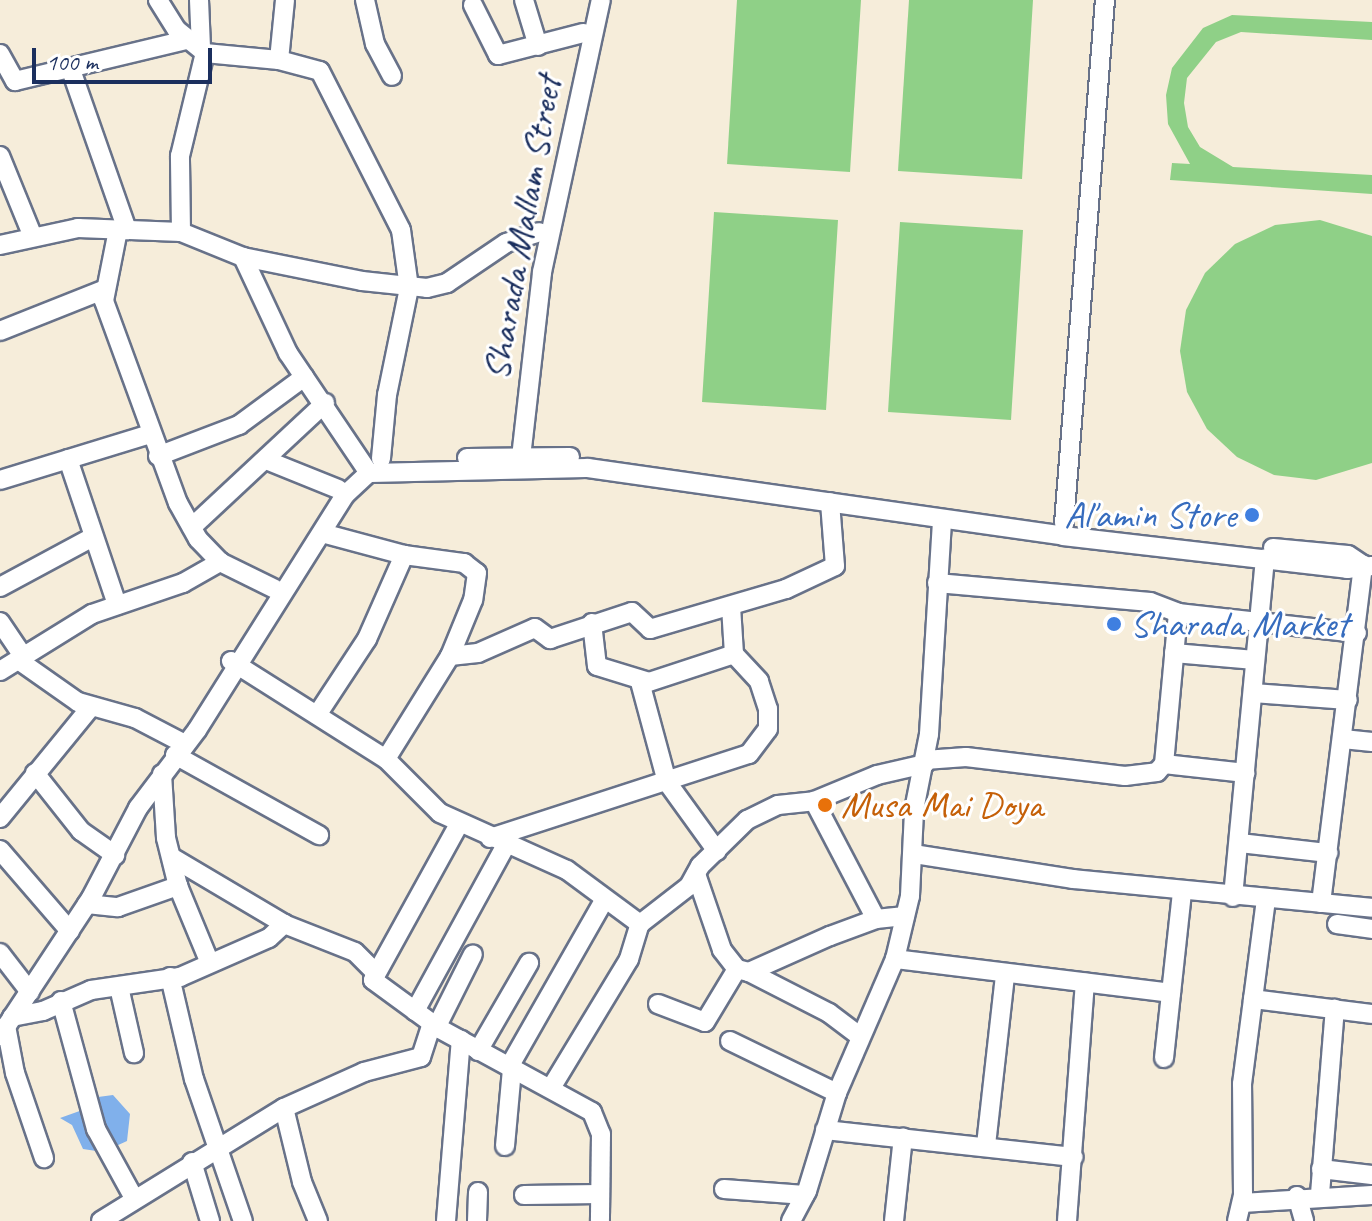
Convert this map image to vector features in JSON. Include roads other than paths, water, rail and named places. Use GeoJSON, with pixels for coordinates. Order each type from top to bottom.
{"type":"FeatureCollection","features":[{"type":"Feature","properties":{"kind":"street"},"geometry":{"type":"LineString","coordinates":[[158,0],[197,47]]}},
{"type":"Feature","properties":{"kind":"street"},"geometry":{"type":"LineString","coordinates":[[181,232],[180,156],[197,47],[199,0]]}},
{"type":"Feature","properties":{"kind":"street"},"geometry":{"type":"LineString","coordinates":[[279,60],[285,0]]}},
{"type":"Feature","properties":{"kind":"street"},"geometry":{"type":"LineString","coordinates":[[365,0],[375,44],[392,76]]}},
{"type":"Feature","properties":{"kind":"street"},"geometry":{"type":"LineString","coordinates":[[524,0],[538,46]]}},
{"type":"Feature","properties":{"kind":"street","name":"Sharada Mallam Street"},"geometry":{"type":"LineString","coordinates":[[513,462],[539,232],[589,0]]}},
{"type":"Feature","properties":{"kind":"street","name":"Sharada Mallam Street"},"geometry":{"type":"LineString","coordinates":[[513,462],[542,272],[601,0]]}},
{"type":"Feature","properties":{"kind":"street"},"geometry":{"type":"LineString","coordinates":[[1064,524],[1105,0]]}},
{"type":"Feature","properties":{"kind":"street"},"geometry":{"type":"LineString","coordinates":[[473,5],[498,55],[583,33]]}},
{"type":"Feature","properties":{"kind":"street"},"geometry":{"type":"LineString","coordinates":[[0,54],[13,81],[70,67],[197,47],[314,68],[326,78],[347,132],[401,230],[409,288],[371,465],[345,495],[162,774],[87,904],[6,1026],[15,1073],[44,1158]]}},
{"type":"Feature","properties":{"kind":"street"},"geometry":{"type":"LineString","coordinates":[[70,67],[122,230],[103,290],[158,456],[192,527],[220,562],[275,589]]}},
{"type":"Feature","properties":{"kind":"street"},"geometry":{"type":"LineString","coordinates":[[0,156],[33,237]]}},
{"type":"Feature","properties":{"kind":"street"},"geometry":{"type":"LineString","coordinates":[[0,245],[78,228],[181,232],[243,257],[409,288],[447,283],[506,243],[539,232]]}},
{"type":"Feature","properties":{"kind":"street"},"geometry":{"type":"LineString","coordinates":[[243,257],[270,321],[304,377],[371,465]]}},
{"type":"Feature","properties":{"kind":"street"},"geometry":{"type":"LineString","coordinates":[[0,331],[103,290]]}},
{"type":"Feature","properties":{"kind":"street"},"geometry":{"type":"LineString","coordinates":[[158,456],[239,425],[304,377]]}},
{"type":"Feature","properties":{"kind":"street"},"geometry":{"type":"LineString","coordinates":[[192,527],[325,403]]}},
{"type":"Feature","properties":{"kind":"street"},"geometry":{"type":"LineString","coordinates":[[0,480],[150,434]]}},
{"type":"Feature","properties":{"kind":"street"},"geometry":{"type":"LineString","coordinates":[[68,459],[117,605]]}},
{"type":"Feature","properties":{"kind":"street"},"geometry":{"type":"LineString","coordinates":[[266,460],[338,489]]}},
{"type":"Feature","properties":{"kind":"street"},"geometry":{"type":"LineString","coordinates":[[513,462],[641,474],[942,519],[1347,569],[1367,566]]}},
{"type":"Feature","properties":{"kind":"street"},"geometry":{"type":"LineString","coordinates":[[235,663],[275,589],[338,489],[371,465],[640,463],[1064,524],[1348,555],[1367,566]]}},
{"type":"Feature","properties":{"kind":"street"},"geometry":{"type":"LineString","coordinates":[[450,656],[478,653],[535,628],[548,639],[632,612],[650,629],[731,606],[834,568],[830,502]]}},
{"type":"Feature","properties":{"kind":"street"},"geometry":{"type":"LineString","coordinates":[[791,1221],[804,1198],[837,1093],[895,959],[905,916],[914,854],[914,810],[925,762],[942,519]]}},
{"type":"Feature","properties":{"kind":"street"},"geometry":{"type":"LineString","coordinates":[[322,533],[404,555],[464,563],[477,573],[473,600],[450,656],[386,759]]}},
{"type":"Feature","properties":{"kind":"street"},"geometry":{"type":"LineString","coordinates":[[0,587],[93,537]]}},
{"type":"Feature","properties":{"kind":"street"},"geometry":{"type":"LineString","coordinates":[[317,715],[367,639],[404,555]]}},
{"type":"Feature","properties":{"kind":"street"},"geometry":{"type":"LineString","coordinates":[[1233,897],[1265,559]]}},
{"type":"Feature","properties":{"kind":"street"},"geometry":{"type":"LineString","coordinates":[[0,671],[23,660],[69,626],[117,605],[183,583],[220,562]]}},
{"type":"Feature","properties":{"kind":"street"},"geometry":{"type":"LineString","coordinates":[[1321,903],[1367,566]]}},
{"type":"Feature","properties":{"kind":"street"},"geometry":{"type":"LineString","coordinates":[[937,583],[1150,602],[1178,613],[1357,633]]}},
{"type":"Feature","properties":{"kind":"street"},"geometry":{"type":"LineString","coordinates":[[415,1011],[498,841],[734,761],[763,740],[770,720],[765,694],[734,654],[731,606]]}},
{"type":"Feature","properties":{"kind":"street"},"geometry":{"type":"LineString","coordinates":[[1164,764],[1178,613]]}},
{"type":"Feature","properties":{"kind":"street"},"geometry":{"type":"LineString","coordinates":[[0,622],[23,660],[91,707],[135,718],[319,835]]}},
{"type":"Feature","properties":{"kind":"street"},"geometry":{"type":"LineString","coordinates":[[592,623],[597,666],[640,682],[656,681],[734,654]]}},
{"type":"Feature","properties":{"kind":"street"},"geometry":{"type":"LineString","coordinates":[[1174,653],[1255,660]]}},
{"type":"Feature","properties":{"kind":"street"},"geometry":{"type":"LineString","coordinates":[[235,663],[386,759],[421,797],[459,824],[567,870],[640,924]]}},
{"type":"Feature","properties":{"kind":"street"},"geometry":{"type":"LineString","coordinates":[[640,682],[667,782],[717,851]]}},
{"type":"Feature","properties":{"kind":"street"},"geometry":{"type":"LineString","coordinates":[[1253,693],[1348,700]]}},
{"type":"Feature","properties":{"kind":"street"},"geometry":{"type":"LineString","coordinates":[[0,818],[91,707]]}},
{"type":"Feature","properties":{"kind":"street"},"geometry":{"type":"LineString","coordinates":[[1343,739],[1372,742]]}},
{"type":"Feature","properties":{"kind":"street"},"geometry":{"type":"LineString","coordinates":[[551,1088],[629,959],[640,924],[689,886],[717,851],[755,815],[778,805],[814,801],[877,775],[925,762],[966,757],[1125,776],[1151,774],[1164,764],[1246,773]]}},
{"type":"Feature","properties":{"kind":"street"},"geometry":{"type":"LineString","coordinates":[[35,773],[81,831],[115,855]]}},
{"type":"Feature","properties":{"kind":"street"},"geometry":{"type":"LineString","coordinates":[[162,774],[166,838],[178,886],[209,961]]}},
{"type":"Feature","properties":{"kind":"street"},"geometry":{"type":"LineString","coordinates":[[814,801],[876,919]]}},
{"type":"Feature","properties":{"kind":"street"},"geometry":{"type":"LineString","coordinates":[[459,824],[374,971],[375,983],[478,1051],[581,1103],[599,1124],[600,1221]]}},
{"type":"Feature","properties":{"kind":"street"},"geometry":{"type":"LineString","coordinates":[[1240,843],[1328,853]]}},
{"type":"Feature","properties":{"kind":"street"},"geometry":{"type":"LineString","coordinates":[[0,850],[70,931]]}},
{"type":"Feature","properties":{"kind":"street"},"geometry":{"type":"LineString","coordinates":[[914,854],[1182,891],[1372,908]]}},
{"type":"Feature","properties":{"kind":"street"},"geometry":{"type":"LineString","coordinates":[[173,858],[284,924],[355,952],[374,971]]}},
{"type":"Feature","properties":{"kind":"street"},"geometry":{"type":"LineString","coordinates":[[696,874],[722,950],[743,970],[829,1013],[860,1036]]}},
{"type":"Feature","properties":{"kind":"street"},"geometry":{"type":"LineString","coordinates":[[87,904],[118,907],[178,886]]}},
{"type":"Feature","properties":{"kind":"street"},"geometry":{"type":"LineString","coordinates":[[1164,1058],[1182,891]]}},
{"type":"Feature","properties":{"kind":"street"},"geometry":{"type":"LineString","coordinates":[[505,1146],[511,1068],[605,899]]}},
{"type":"Feature","properties":{"kind":"street"},"geometry":{"type":"LineString","coordinates":[[1266,900],[1242,1084],[1240,1212],[1297,1196],[1372,1195]]}},
{"type":"Feature","properties":{"kind":"street"},"geometry":{"type":"LineString","coordinates":[[658,1004],[705,1022],[743,970],[876,919],[905,916]]}},
{"type":"Feature","properties":{"kind":"street"},"geometry":{"type":"LineString","coordinates":[[6,1026],[61,1001],[170,977],[269,938],[284,924]]}},
{"type":"Feature","properties":{"kind":"street"},"geometry":{"type":"LineString","coordinates":[[1337,924],[1372,929]]}},
{"type":"Feature","properties":{"kind":"street"},"geometry":{"type":"LineString","coordinates":[[0,953],[30,992]]}},
{"type":"Feature","properties":{"kind":"street"},"geometry":{"type":"LineString","coordinates":[[101,1221],[192,1162],[251,1132],[284,1108],[364,1072],[421,1057],[434,1024],[473,954]]}},
{"type":"Feature","properties":{"kind":"street"},"geometry":{"type":"LineString","coordinates":[[895,959],[1005,975],[1171,993]]}},
{"type":"Feature","properties":{"kind":"street"},"geometry":{"type":"LineString","coordinates":[[478,1051],[529,963]]}},
{"type":"Feature","properties":{"kind":"street"},"geometry":{"type":"LineString","coordinates":[[986,1145],[1005,975]]}},
{"type":"Feature","properties":{"kind":"street"},"geometry":{"type":"LineString","coordinates":[[170,977],[194,1079],[243,1221]]}},
{"type":"Feature","properties":{"kind":"street"},"geometry":{"type":"LineString","coordinates":[[1067,1221],[1085,983]]}},
{"type":"Feature","properties":{"kind":"street"},"geometry":{"type":"LineString","coordinates":[[119,987],[134,1053]]}},
{"type":"Feature","properties":{"kind":"street"},"geometry":{"type":"LineString","coordinates":[[1253,999],[1372,1014]]}},
{"type":"Feature","properties":{"kind":"street"},"geometry":{"type":"LineString","coordinates":[[61,1001],[96,1129],[134,1198]]}},
{"type":"Feature","properties":{"kind":"street"},"geometry":{"type":"LineString","coordinates":[[1320,1194],[1335,1009]]}},
{"type":"Feature","properties":{"kind":"street"},"geometry":{"type":"LineString","coordinates":[[446,1221],[461,1040]]}},
{"type":"Feature","properties":{"kind":"street"},"geometry":{"type":"LineString","coordinates":[[730,1041],[837,1093]]}},
{"type":"Feature","properties":{"kind":"street"},"geometry":{"type":"LineString","coordinates":[[284,1108],[302,1182],[318,1221]]}},
{"type":"Feature","properties":{"kind":"street"},"geometry":{"type":"LineString","coordinates":[[825,1130],[986,1145],[1074,1157]]}},
{"type":"Feature","properties":{"kind":"street"},"geometry":{"type":"LineString","coordinates":[[903,1137],[894,1220],[904,1221]]}},
{"type":"Feature","properties":{"kind":"street"},"geometry":{"type":"LineString","coordinates":[[192,1162],[210,1221]]}},
{"type":"Feature","properties":{"kind":"street"},"geometry":{"type":"LineString","coordinates":[[1321,1169],[1372,1175]]}},
{"type":"Feature","properties":{"kind":"street"},"geometry":{"type":"LineString","coordinates":[[724,1189],[804,1198]]}},
{"type":"Feature","properties":{"kind":"street"},"geometry":{"type":"LineString","coordinates":[[477,1221],[478,1192]]}},
{"type":"Feature","properties":{"kind":"street"},"geometry":{"type":"LineString","coordinates":[[524,1195],[600,1194]]}},
{"type":"Feature","properties":{"kind":"street"},"geometry":{"type":"LineString","coordinates":[[1297,1196],[1304,1221]]}},
{"type":"Feature","properties":{"kind":"street"},"geometry":{"type":"LineString","coordinates":[[804,1198],[808,1221]]}},
{"type":"Feature","properties":{"kind":"water"},"geometry":{"type":"Polygon","coordinates":[[[113,1095],[130,1114],[127,1141],[103,1152],[83,1149],[72,1125],[60,1118],[88,1108],[98,1097],[113,1095]]]}},
{"type":"Feature","properties":{"kind":"place","name":"Al'amin Store"},"geometry":{"type":"Point","coordinates":[1252,515]}},
{"type":"Feature","properties":{"kind":"place","name":"Sharada Market"},"geometry":{"type":"Point","coordinates":[1114,624]}},
{"type":"Feature","properties":{"kind":"place","name":"Musa Mai Doya"},"geometry":{"type":"Point","coordinates":[825,805]}}]}
